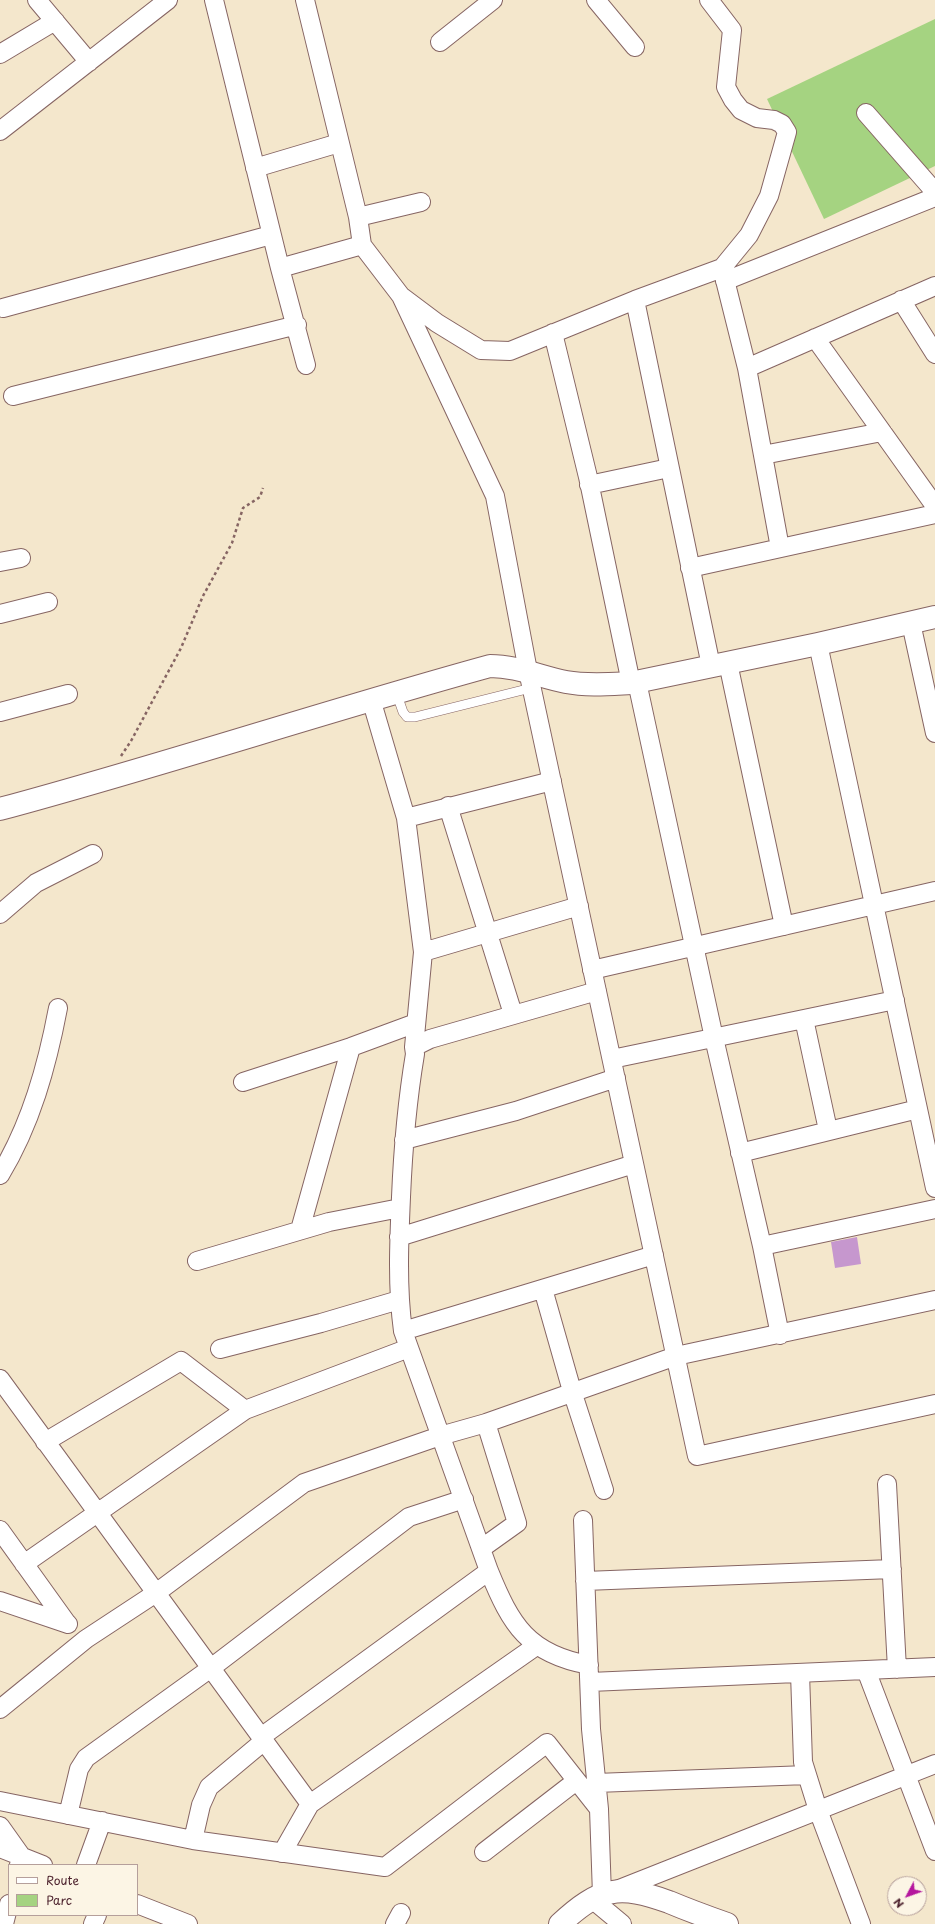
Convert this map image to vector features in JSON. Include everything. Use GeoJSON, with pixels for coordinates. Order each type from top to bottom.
{"type":"FeatureCollection","features":[{"type":"Feature","properties":{"kind":"main road"},"geometry":{"type":"LineString","coordinates":[[0,809],[98,782],[371,699],[490,666],[503,666],[530,679],[594,684],[634,682],[818,644],[935,617]]}},
{"type":"Feature","properties":{"kind":"main road"},"geometry":{"type":"LineString","coordinates":[[560,1924],[577,1908],[602,1896],[626,1890],[644,1893],[727,1924]]}},
{"type":"Feature","properties":{"kind":"street"},"geometry":{"type":"LineString","coordinates":[[37,0],[89,62]]}},
{"type":"Feature","properties":{"kind":"street"},"geometry":{"type":"LineString","coordinates":[[0,131],[168,0]]}},
{"type":"Feature","properties":{"kind":"street"},"geometry":{"type":"LineString","coordinates":[[214,0],[271,235],[297,325],[306,365]]}},
{"type":"Feature","properties":{"kind":"street"},"geometry":{"type":"LineString","coordinates":[[305,0],[358,217],[362,245],[401,296],[495,496],[530,679],[698,1456],[935,1404]]}},
{"type":"Feature","properties":{"kind":"street"},"geometry":{"type":"LineString","coordinates":[[440,42],[493,0]]}},
{"type":"Feature","properties":{"kind":"street"},"geometry":{"type":"LineString","coordinates":[[596,0],[634,47]]}},
{"type":"Feature","properties":{"kind":"street"},"geometry":{"type":"LineString","coordinates":[[709,0],[732,30],[726,87],[733,100],[741,110],[757,118],[774,120],[782,124],[787,132],[768,196],[749,235],[724,275],[747,368],[780,548]]}},
{"type":"Feature","properties":{"kind":"street"},"geometry":{"type":"LineString","coordinates":[[0,54],[55,21]]}},
{"type":"Feature","properties":{"kind":"street"},"geometry":{"type":"LineString","coordinates":[[866,114],[935,192]]}},
{"type":"Feature","properties":{"kind":"street"},"geometry":{"type":"LineString","coordinates":[[255,168],[339,142]]}},
{"type":"Feature","properties":{"kind":"street"},"geometry":{"type":"LineString","coordinates":[[401,296],[437,323],[480,350],[510,351],[635,300],[724,275],[935,197]]}},
{"type":"Feature","properties":{"kind":"street"},"geometry":{"type":"LineString","coordinates":[[358,217],[421,202]]}},
{"type":"Feature","properties":{"kind":"street"},"geometry":{"type":"LineString","coordinates":[[3,308],[271,235]]}},
{"type":"Feature","properties":{"kind":"street"},"geometry":{"type":"LineString","coordinates":[[280,268],[362,245]]}},
{"type":"Feature","properties":{"kind":"street"},"geometry":{"type":"LineString","coordinates":[[747,368],[935,286]]}},
{"type":"Feature","properties":{"kind":"street"},"geometry":{"type":"LineString","coordinates":[[635,300],[690,568],[719,665],[784,926]]}},
{"type":"Feature","properties":{"kind":"street"},"geometry":{"type":"LineString","coordinates":[[901,300],[935,354]]}},
{"type":"Feature","properties":{"kind":"street"},"geometry":{"type":"LineString","coordinates":[[13,396],[297,325]]}},
{"type":"Feature","properties":{"kind":"street"},"geometry":{"type":"LineString","coordinates":[[553,333],[762,1246],[780,1335]]}},
{"type":"Feature","properties":{"kind":"street"},"geometry":{"type":"LineString","coordinates":[[815,338],[935,506]]}},
{"type":"Feature","properties":{"kind":"street"},"geometry":{"type":"LineString","coordinates":[[763,455],[882,432]]}},
{"type":"Feature","properties":{"kind":"street"},"geometry":{"type":"LineString","coordinates":[[589,485],[669,468]]}},
{"type":"Feature","properties":{"kind":"street"},"geometry":{"type":"LineString","coordinates":[[690,568],[935,514]]}},
{"type":"Feature","properties":{"kind":"street"},"geometry":{"type":"LineString","coordinates":[[0,562],[21,558]]}},
{"type":"Feature","properties":{"kind":"street"},"geometry":{"type":"LineString","coordinates":[[0,614],[48,602]]}},
{"type":"Feature","properties":{"kind":"street"},"geometry":{"type":"LineString","coordinates":[[911,623],[935,733]]}},
{"type":"Feature","properties":{"kind":"street"},"geometry":{"type":"LineString","coordinates":[[818,644],[935,1188]]}},
{"type":"Feature","properties":{"kind":"street"},"geometry":{"type":"LineString","coordinates":[[0,712],[68,694]]}},
{"type":"Feature","properties":{"kind":"street"},"geometry":{"type":"LineString","coordinates":[[371,699],[406,818],[423,952],[414,1047],[415,1054],[404,1140],[399,1237],[399,1300],[406,1340],[502,1604],[519,1629],[536,1646],[567,1661],[589,1674],[800,1673],[935,1667]]}},
{"type":"Feature","properties":{"kind":"street"},"geometry":{"type":"LineString","coordinates":[[406,818],[448,806],[552,781]]}},
{"type":"Feature","properties":{"kind":"street"},"geometry":{"type":"LineString","coordinates":[[448,806],[513,1014]]}},
{"type":"Feature","properties":{"kind":"street"},"geometry":{"type":"LineString","coordinates":[[0,912],[36,883],[93,854]]}},
{"type":"Feature","properties":{"kind":"street"},"geometry":{"type":"LineString","coordinates":[[592,970],[935,891]]}},
{"type":"Feature","properties":{"kind":"street"},"geometry":{"type":"LineString","coordinates":[[423,952],[579,906]]}},
{"type":"Feature","properties":{"kind":"street"},"geometry":{"type":"LineString","coordinates":[[414,1047],[430,1039],[597,991]]}},
{"type":"Feature","properties":{"kind":"street"},"geometry":{"type":"LineString","coordinates":[[612,1059],[894,1000]]}},
{"type":"Feature","properties":{"kind":"street"},"geometry":{"type":"LineString","coordinates":[[0,1175],[21,1136],[35,1098],[48,1054],[58,1008]]}},
{"type":"Feature","properties":{"kind":"street"},"geometry":{"type":"LineString","coordinates":[[804,1019],[828,1130]]}},
{"type":"Feature","properties":{"kind":"street"},"geometry":{"type":"LineString","coordinates":[[243,1082],[351,1047],[416,1022]]}},
{"type":"Feature","properties":{"kind":"street"},"geometry":{"type":"LineString","coordinates":[[300,1230],[351,1047]]}},
{"type":"Feature","properties":{"kind":"street"},"geometry":{"type":"LineString","coordinates":[[404,1140],[516,1110],[616,1078]]}},
{"type":"Feature","properties":{"kind":"street"},"geometry":{"type":"LineString","coordinates":[[740,1153],[828,1130],[918,1109]]}},
{"type":"Feature","properties":{"kind":"street"},"geometry":{"type":"LineString","coordinates":[[399,1237],[634,1164]]}},
{"type":"Feature","properties":{"kind":"street"},"geometry":{"type":"LineString","coordinates":[[197,1261],[329,1222],[400,1208]]}},
{"type":"Feature","properties":{"kind":"street"},"geometry":{"type":"LineString","coordinates":[[762,1246],[935,1209]]}},
{"type":"Feature","properties":{"kind":"street"},"geometry":{"type":"LineString","coordinates":[[24,1564],[245,1410],[406,1340],[543,1289],[654,1255]]}},
{"type":"Feature","properties":{"kind":"street"},"geometry":{"type":"LineString","coordinates":[[543,1289],[572,1391],[604,1490]]}},
{"type":"Feature","properties":{"kind":"street"},"geometry":{"type":"LineString","coordinates":[[220,1349],[321,1323],[399,1300]]}},
{"type":"Feature","properties":{"kind":"street"},"geometry":{"type":"LineString","coordinates":[[0,1710],[86,1639],[156,1593],[304,1483],[676,1356],[780,1335],[935,1300]]}},
{"type":"Feature","properties":{"kind":"street"},"geometry":{"type":"LineString","coordinates":[[45,1442],[181,1361],[245,1410]]}},
{"type":"Feature","properties":{"kind":"street"},"geometry":{"type":"LineString","coordinates":[[0,1379],[310,1804]]}},
{"type":"Feature","properties":{"kind":"street"},"geometry":{"type":"LineString","coordinates":[[482,1548],[517,1523],[486,1422]]}},
{"type":"Feature","properties":{"kind":"street"},"geometry":{"type":"LineString","coordinates":[[887,1484],[897,1669]]}},
{"type":"Feature","properties":{"kind":"street"},"geometry":{"type":"LineString","coordinates":[[68,1815],[79,1770],[86,1758],[211,1668],[409,1517],[464,1499]]}},
{"type":"Feature","properties":{"kind":"street"},"geometry":{"type":"LineString","coordinates":[[583,1520],[591,1729],[599,1809],[602,1896],[622,1924]]}},
{"type":"Feature","properties":{"kind":"street"},"geometry":{"type":"LineString","coordinates":[[0,1530],[66,1622],[86,1639]]}},
{"type":"Feature","properties":{"kind":"street"},"geometry":{"type":"LineString","coordinates":[[585,1581],[892,1569]]}},
{"type":"Feature","properties":{"kind":"street"},"geometry":{"type":"LineString","coordinates":[[193,1840],[200,1805],[209,1787],[263,1739],[489,1571]]}},
{"type":"Feature","properties":{"kind":"street"},"geometry":{"type":"LineString","coordinates":[[0,1601],[66,1622]]}},
{"type":"Feature","properties":{"kind":"street"},"geometry":{"type":"LineString","coordinates":[[282,1853],[310,1804],[536,1646]]}},
{"type":"Feature","properties":{"kind":"street"},"geometry":{"type":"LineString","coordinates":[[866,1670],[935,1852]]}},
{"type":"Feature","properties":{"kind":"street"},"geometry":{"type":"LineString","coordinates":[[800,1673],[803,1762],[818,1810],[861,1924]]}},
{"type":"Feature","properties":{"kind":"street"},"geometry":{"type":"LineString","coordinates":[[0,1801],[193,1840],[385,1867],[547,1743],[599,1809]]}},
{"type":"Feature","properties":{"kind":"street"},"geometry":{"type":"LineString","coordinates":[[602,1896],[935,1764]]}},
{"type":"Feature","properties":{"kind":"street"},"geometry":{"type":"LineString","coordinates":[[596,1783],[807,1775]]}},
{"type":"Feature","properties":{"kind":"street"},"geometry":{"type":"LineString","coordinates":[[484,1852],[576,1781]]}},
{"type":"Feature","properties":{"kind":"street"},"geometry":{"type":"LineString","coordinates":[[86,1864],[102,1821]]}},
{"type":"Feature","properties":{"kind":"street"},"geometry":{"type":"LineString","coordinates":[[0,1826],[21,1861]]}},
{"type":"Feature","properties":{"kind":"street"},"geometry":{"type":"LineString","coordinates":[[0,1848],[21,1861],[38,1864]]}},
{"type":"Feature","properties":{"kind":"street"},"geometry":{"type":"LineString","coordinates":[[138,1904],[188,1924]]}},
{"type":"Feature","properties":{"kind":"street"},"geometry":{"type":"LineString","coordinates":[[4,1924],[8,1908]]}},
{"type":"Feature","properties":{"kind":"lane"},"geometry":{"type":"LineString","coordinates":[[396,692],[403,712],[407,717],[415,717],[530,679]]}},
{"type":"Feature","properties":{"kind":"path"},"geometry":{"type":"LineString","coordinates":[[118,760],[131,741],[181,648],[203,596],[232,543],[242,508],[260,497],[263,488]]}},
{"type":"Feature","properties":{"kind":"green space"},"geometry":{"type":"Polygon","coordinates":[[[935,19],[935,166],[824,219],[767,99],[935,19]]]}},
{"type":"Feature","properties":{"kind":"building"},"geometry":{"type":"Polygon","coordinates":[[[857,1237],[861,1264],[835,1268],[831,1242],[857,1237]]]}}]}
